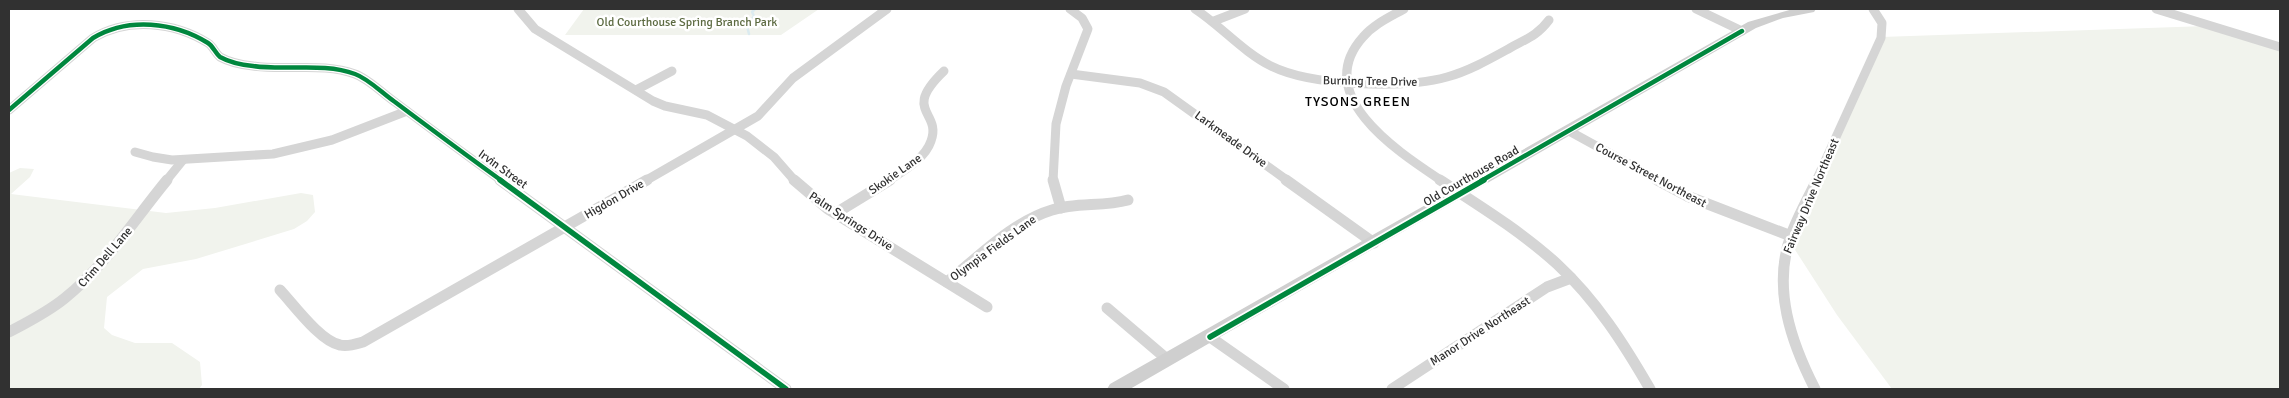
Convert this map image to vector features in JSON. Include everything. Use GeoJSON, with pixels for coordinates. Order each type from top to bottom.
{"type":"FeatureCollection","features":[{"type":"Feature","properties":{"kind":"street","name":"Palm Springs Drive"},"geometry":{"type":"LineString","coordinates":[[518,9],[535,29],[636,90],[665,106],[707,115],[735,129],[762,146],[807,193],[987,307]]}},
{"type":"Feature","properties":{"kind":"street","name":"Higdon Drive"},"geometry":{"type":"LineString","coordinates":[[280,290],[319,330],[336,344],[353,345],[363,342],[765,110],[793,78],[887,9]]}},
{"type":"Feature","properties":{"kind":"street"},"geometry":{"type":"LineString","coordinates":[[1061,208],[1052,176],[1058,110],[1088,29],[1082,18],[1070,9]]}},
{"type":"Feature","properties":{"kind":"street","name":"Burning Tree Drive"},"geometry":{"type":"LineString","coordinates":[[1195,9],[1214,21],[1266,63],[1283,72],[1308,79],[1348,81],[1418,83],[1446,78],[1540,32],[1549,20]]}},
{"type":"Feature","properties":{"kind":"street"},"geometry":{"type":"LineString","coordinates":[[1214,21],[1245,9]]}},
{"type":"Feature","properties":{"kind":"street"},"geometry":{"type":"LineString","coordinates":[[1404,9],[1378,22],[1360,39],[1350,56],[1347,66],[1349,92],[1355,106],[1377,135],[1535,246],[1571,278],[1608,321],[1626,346],[1650,389]]}},
{"type":"Feature","properties":{"kind":"street"},"geometry":{"type":"LineString","coordinates":[[1696,9],[1742,31]]}},
{"type":"Feature","properties":{"kind":"street","name":"Old Courthouse Road"},"geometry":{"type":"LineString","coordinates":[[1116,389],[1210,337],[1742,31],[1780,15],[1810,9]]}},
{"type":"Feature","properties":{"kind":"street","name":"Fairway Drive Northeast"},"geometry":{"type":"LineString","coordinates":[[1815,389],[1799,356],[1785,311],[1783,270],[1791,236],[1881,38],[1882,23],[1873,9]]}},
{"type":"Feature","properties":{"kind":"street"},"geometry":{"type":"LineString","coordinates":[[2156,9],[2280,48]]}},
{"type":"Feature","properties":{"kind":"street","name":"Irvin Street"},"geometry":{"type":"LineString","coordinates":[[9,110],[104,30],[123,25],[176,28],[184,35],[205,40],[219,56],[234,63],[270,67],[331,68],[356,74],[786,389]]}},
{"type":"Feature","properties":{"kind":"street"},"geometry":{"type":"LineString","coordinates":[[636,90],[672,71]]}},
{"type":"Feature","properties":{"kind":"street","name":"Skokie Lane"},"geometry":{"type":"LineString","coordinates":[[836,213],[907,168],[926,151],[931,144],[934,129],[924,108],[924,97],[930,85],[944,71]]}},
{"type":"Feature","properties":{"kind":"street","name":"Larkmeade Drive"},"geometry":{"type":"LineString","coordinates":[[1071,74],[1125,80],[1164,92],[1374,243]]}},
{"type":"Feature","properties":{"kind":"street"},"geometry":{"type":"LineString","coordinates":[[135,152],[150,158],[183,160],[252,157],[286,152],[364,130],[407,111]]}},
{"type":"Feature","properties":{"kind":"street","name":"Course Street Northeast"},"geometry":{"type":"LineString","coordinates":[[1569,131],[1687,196],[1791,236]]}},
{"type":"Feature","properties":{"kind":"street","name":"Crim Dell Lane"},"geometry":{"type":"LineString","coordinates":[[9,332],[32,322],[79,288],[124,238],[154,194],[183,160]]}},
{"type":"Feature","properties":{"kind":"street","name":"Olympia Fields Lane"},"geometry":{"type":"LineString","coordinates":[[946,282],[1038,216],[1061,208],[1108,205],[1128,200]]}},
{"type":"Feature","properties":{"kind":"street","name":"Manor Drive Northeast"},"geometry":{"type":"LineString","coordinates":[[1392,389],[1547,287],[1571,278]]}},
{"type":"Feature","properties":{"kind":"street"},"geometry":{"type":"LineString","coordinates":[[1107,308],[1168,360]]}},
{"type":"Feature","properties":{"kind":"street"},"geometry":{"type":"LineString","coordinates":[[1210,337],[1233,355],[1284,389]]}},
{"type":"Feature","properties":{"kind":"green space","name":"Old Courthouse Spring Branch Park"},"geometry":{"type":"Polygon","coordinates":[[[584,9],[819,9],[781,35],[565,35],[584,9]]]}},
{"type":"Feature","properties":{"kind":"green space"},"geometry":{"type":"Polygon","coordinates":[[[2206,26],[2280,48],[2280,389],[1892,389],[1837,315],[1790,242],[1881,37],[2206,26]]]}},
{"type":"Feature","properties":{"kind":"green space"},"geometry":{"type":"Polygon","coordinates":[[[20,168],[34,169],[30,177],[11,194],[166,213],[215,208],[301,193],[313,195],[315,212],[307,221],[294,229],[196,259],[143,269],[107,297],[104,328],[112,335],[135,343],[172,343],[200,362],[202,385],[199,389],[9,389],[9,173],[20,168]]]}},
{"type":"Feature","properties":{"kind":"waterway"},"geometry":{"type":"LineString","coordinates":[[749,34],[747,26],[754,16],[752,12],[755,9]]}},
{"type":"Feature","properties":{"kind":"cycle path"},"geometry":{"type":"LineString","coordinates":[[9,110],[93,38],[103,32],[123,26],[176,27],[187,34],[205,41],[215,49],[219,56],[235,63],[269,68],[322,68],[356,74],[786,389]]}},
{"type":"Feature","properties":{"kind":"cycle path"},"geometry":{"type":"LineString","coordinates":[[1210,337],[1742,31]]}},
{"type":"Feature","properties":{"kind":"district","name":"TYSONS GREEN"},"geometry":{"type":"Point","coordinates":[1358,101]}}]}
